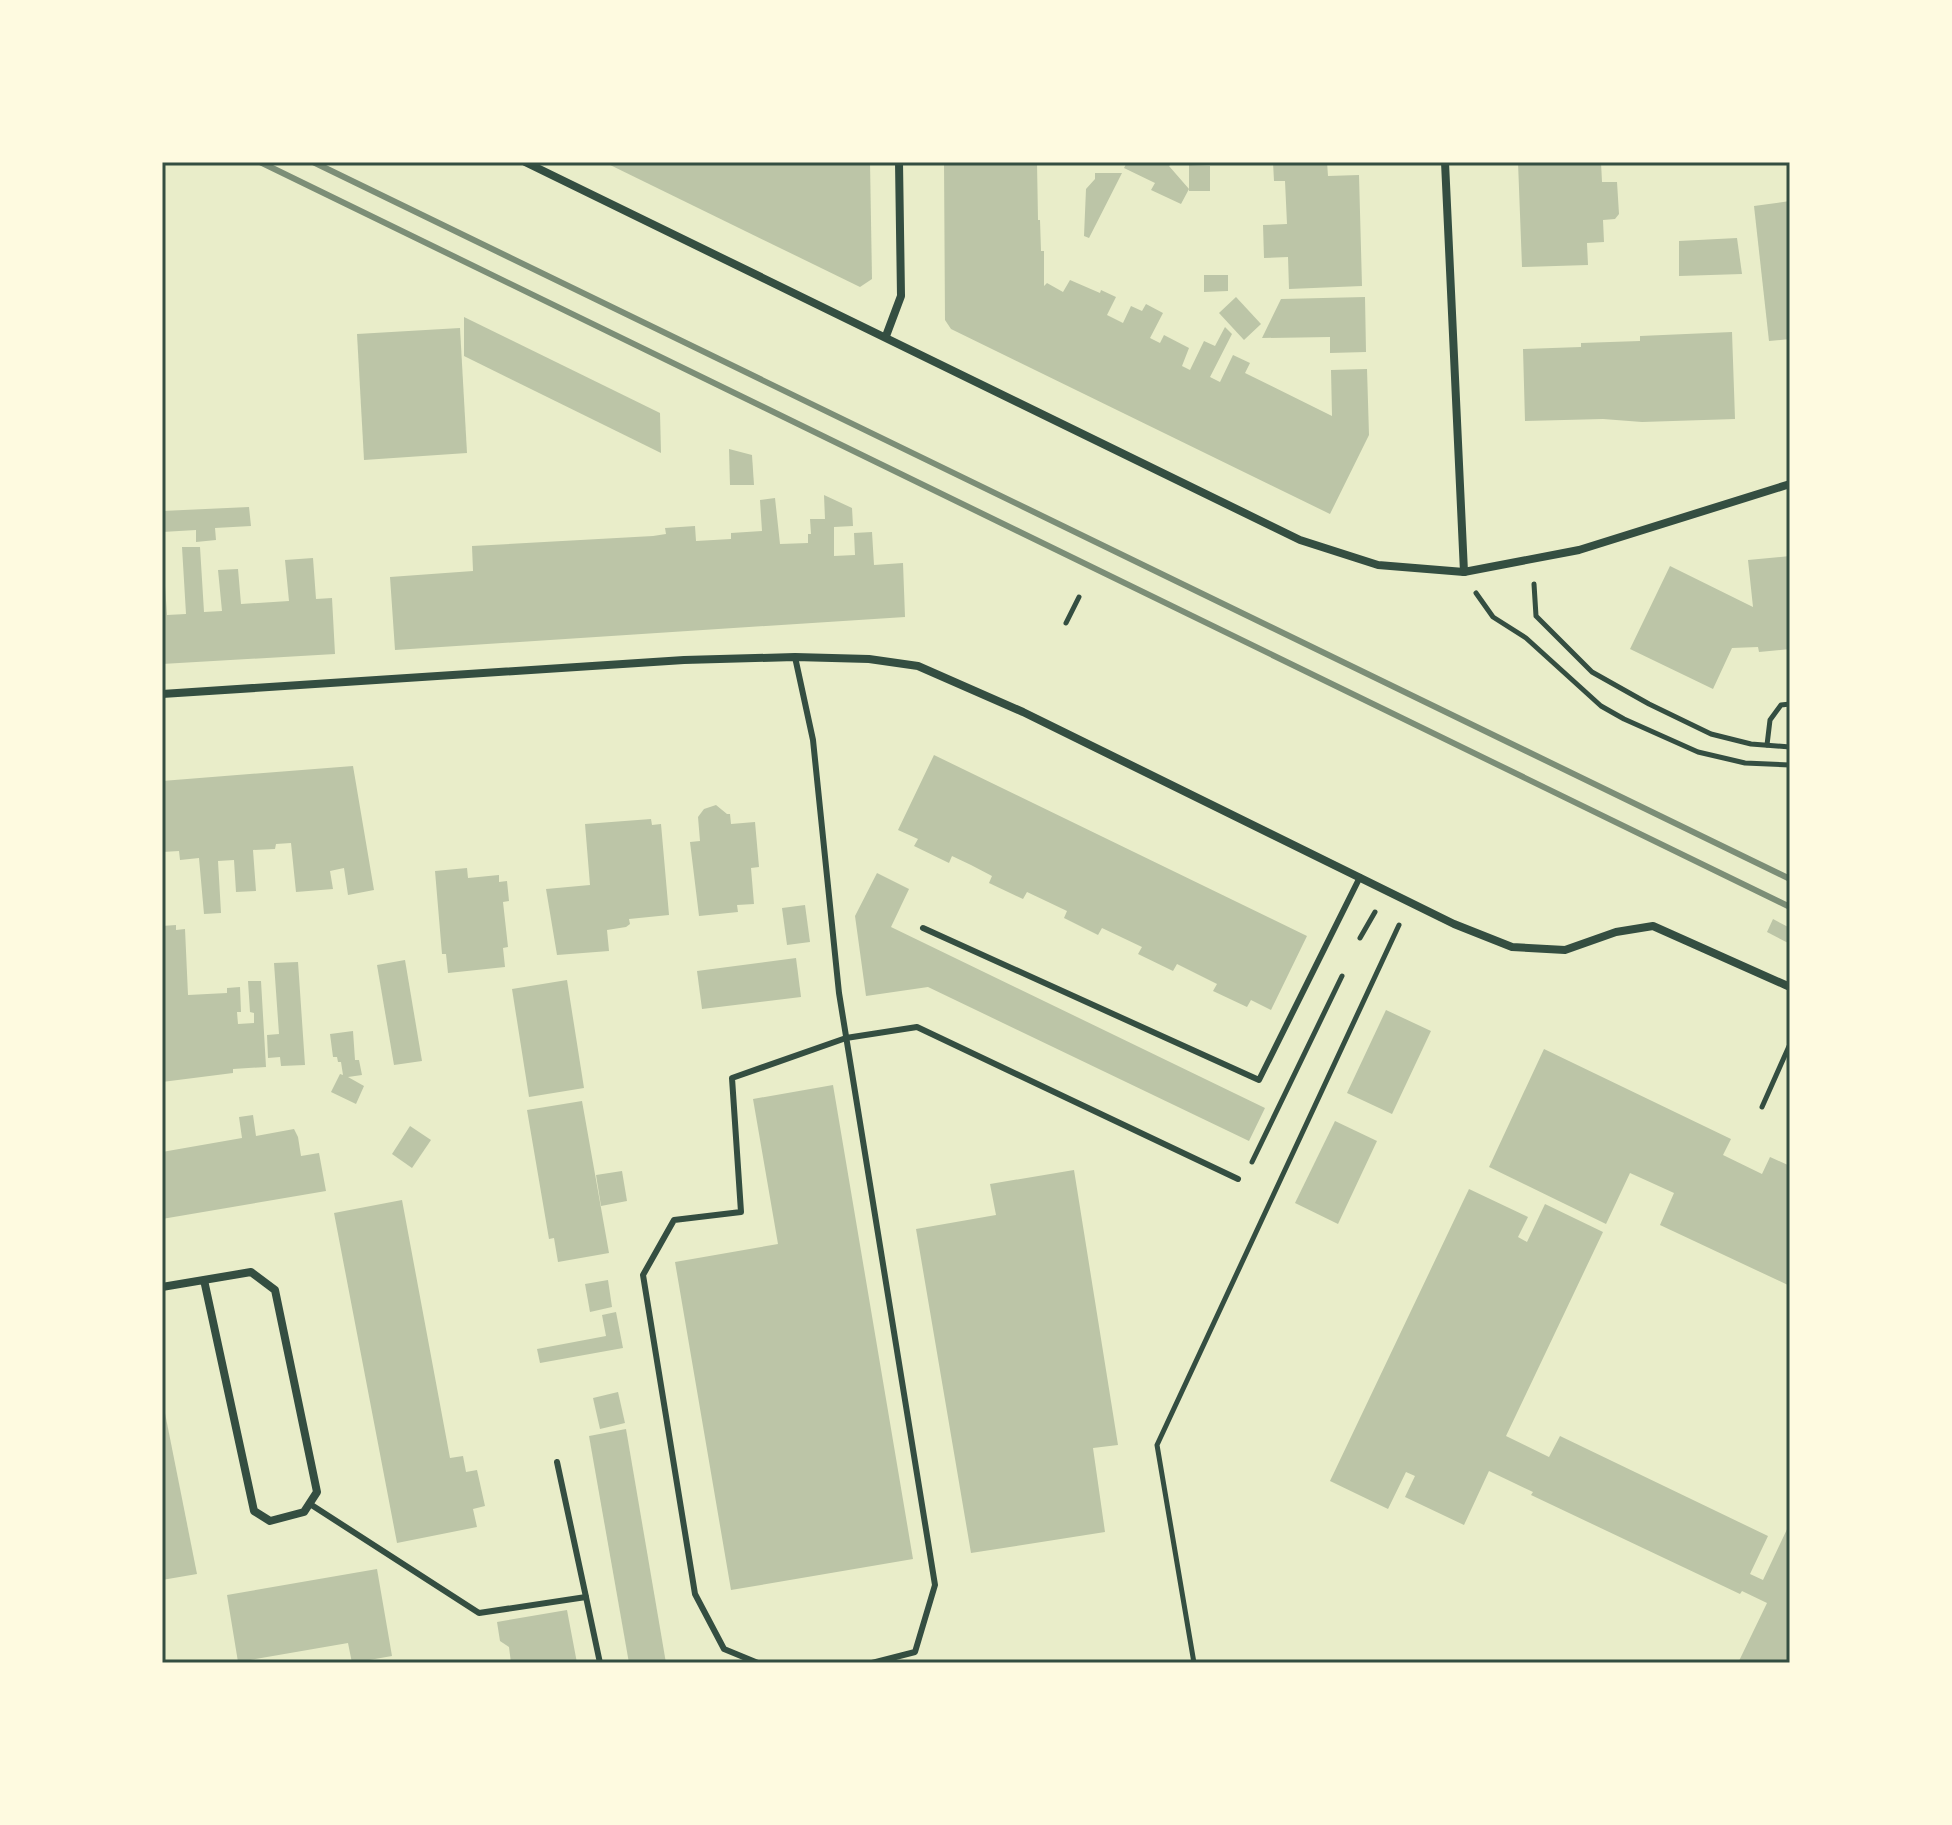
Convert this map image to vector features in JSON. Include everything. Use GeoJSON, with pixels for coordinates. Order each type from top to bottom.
{"type":"FeatureCollection","features":[{"type":"Feature","properties":{"kind":"street"},"geometry":{"type":"LineString","coordinates":[[525,162],[1300,540],[1378,565],[1464,572],[1579,550],[1790,484]]}},
{"type":"Feature","properties":{"kind":"street"},"geometry":{"type":"LineString","coordinates":[[886,336],[901,296],[899,162]]}},
{"type":"Feature","properties":{"kind":"street"},"geometry":{"type":"LineString","coordinates":[[1445,162],[1464,572]]}},
{"type":"Feature","properties":{"kind":"street"},"geometry":{"type":"LineString","coordinates":[[162,694],[684,660],[795,657],[869,659],[918,666],[1023,712],[1454,924],[1512,947],[1565,950],[1616,932],[1653,926],[1790,987]]}},
{"type":"Feature","properties":{"kind":"street"},"geometry":{"type":"LineString","coordinates":[[162,1287],[251,1272],[275,1290],[317,1492],[304,1512],[270,1521],[254,1511],[204,1280]]}},
{"type":"Feature","properties":{"kind":"lane"},"geometry":{"type":"LineString","coordinates":[[795,657],[813,740],[839,993],[935,1585],[915,1652],[872,1663]]}},
{"type":"Feature","properties":{"kind":"lane"},"geometry":{"type":"LineString","coordinates":[[923,928],[1259,1080],[1360,876]]}},
{"type":"Feature","properties":{"kind":"lane"},"geometry":{"type":"LineString","coordinates":[[758,1663],[724,1649],[695,1594],[643,1275],[674,1220],[741,1212],[732,1078],[846,1038],[917,1027],[1238,1179]]}},
{"type":"Feature","properties":{"kind":"lane"},"geometry":{"type":"LineString","coordinates":[[557,1462],[600,1663]]}},
{"type":"Feature","properties":{"kind":"lane"},"geometry":{"type":"LineString","coordinates":[[310,1504],[479,1613],[586,1597]]}},
{"type":"Feature","properties":{"kind":"path"},"geometry":{"type":"LineString","coordinates":[[1533,559],[1536,616],[1592,672],[1711,734],[1751,744],[1790,747]]}},
{"type":"Feature","properties":{"kind":"path"},"geometry":{"type":"LineString","coordinates":[[1464,572],[1493,617],[1537,648],[1601,706],[1648,731],[1698,752],[1745,763],[1790,765]]}},
{"type":"Feature","properties":{"kind":"path"},"geometry":{"type":"LineString","coordinates":[[1066,623],[1079,597]]}},
{"type":"Feature","properties":{"kind":"path"},"geometry":{"type":"LineString","coordinates":[[1767,745],[1770,720],[1781,705],[1790,704]]}},
{"type":"Feature","properties":{"kind":"path"},"geometry":{"type":"LineString","coordinates":[[1357,943],[1388,891]]}},
{"type":"Feature","properties":{"kind":"path"},"geometry":{"type":"LineString","coordinates":[[1194,1663],[1157,1445],[1410,902]]}},
{"type":"Feature","properties":{"kind":"path"},"geometry":{"type":"LineString","coordinates":[[1238,1179],[1248,1171],[1344,971]]}},
{"type":"Feature","properties":{"kind":"path"},"geometry":{"type":"LineString","coordinates":[[1762,1107],[1790,1044]]}},
{"type":"Feature","properties":{"kind":"building"},"geometry":{"type":"Polygon","coordinates":[[[604,162],[870,162],[872,279],[860,287],[604,162]]]}},
{"type":"Feature","properties":{"kind":"building"},"geometry":{"type":"Polygon","coordinates":[[[944,162],[1037,162],[1044,286],[1047,283],[1063,292],[1070,280],[1116,297],[1107,315],[1123,323],[1131,306],[1142,311],[1146,304],[1163,313],[1150,338],[1160,343],[1164,335],[1189,348],[1182,366],[1190,370],[1204,341],[1215,346],[1225,327],[1232,334],[1210,377],[1220,382],[1233,355],[1250,363],[1245,373],[1332,416],[1331,370],[1367,369],[1369,435],[1330,514],[951,329],[945,320],[944,162]]]}},
{"type":"Feature","properties":{"kind":"building"},"geometry":{"type":"Polygon","coordinates":[[[1127,162],[1174,162],[1169,166],[1189,189],[1181,204],[1151,190],[1155,183],[1124,168],[1127,162]]]}},
{"type":"Feature","properties":{"kind":"building"},"geometry":{"type":"Polygon","coordinates":[[[1273,162],[1327,162],[1328,176],[1359,175],[1362,286],[1289,289],[1288,257],[1264,258],[1263,225],[1287,224],[1285,181],[1274,181],[1273,162]]]}},
{"type":"Feature","properties":{"kind":"building"},"geometry":{"type":"Polygon","coordinates":[[[1518,162],[1601,162],[1602,182],[1617,182],[1619,214],[1615,219],[1603,220],[1604,242],[1587,243],[1588,265],[1522,267],[1518,162]]]}},
{"type":"Feature","properties":{"kind":"building"},"geometry":{"type":"Polygon","coordinates":[[[1189,165],[1210,166],[1210,191],[1189,191],[1189,165]]]}},
{"type":"Feature","properties":{"kind":"building"},"geometry":{"type":"Polygon","coordinates":[[[1095,173],[1122,173],[1089,238],[1084,236],[1086,189],[1095,179],[1095,173]]]}},
{"type":"Feature","properties":{"kind":"building"},"geometry":{"type":"Polygon","coordinates":[[[1790,201],[1790,339],[1769,341],[1754,206],[1790,201]]]}},
{"type":"Feature","properties":{"kind":"building"},"geometry":{"type":"Polygon","coordinates":[[[1737,238],[1742,274],[1679,276],[1679,241],[1737,238]]]}},
{"type":"Feature","properties":{"kind":"building"},"geometry":{"type":"Polygon","coordinates":[[[1204,275],[1228,275],[1228,291],[1204,292],[1204,275]]]}},
{"type":"Feature","properties":{"kind":"building"},"geometry":{"type":"Polygon","coordinates":[[[1236,297],[1261,324],[1244,340],[1219,313],[1236,297]]]}},
{"type":"Feature","properties":{"kind":"building"},"geometry":{"type":"Polygon","coordinates":[[[1365,297],[1366,352],[1330,353],[1330,337],[1262,338],[1281,299],[1365,297]]]}},
{"type":"Feature","properties":{"kind":"building"},"geometry":{"type":"Polygon","coordinates":[[[464,317],[660,413],[661,453],[464,356],[464,317]]]}},
{"type":"Feature","properties":{"kind":"building"},"geometry":{"type":"Polygon","coordinates":[[[460,328],[467,453],[364,460],[357,334],[460,328]]]}},
{"type":"Feature","properties":{"kind":"building"},"geometry":{"type":"Polygon","coordinates":[[[1732,332],[1735,419],[1525,421],[1523,349],[1640,341],[1640,336],[1732,332]]]}},
{"type":"Feature","properties":{"kind":"building"},"geometry":{"type":"Polygon","coordinates":[[[729,449],[752,455],[754,485],[730,485],[729,449]]]}},
{"type":"Feature","properties":{"kind":"building"},"geometry":{"type":"Polygon","coordinates":[[[824,495],[852,508],[853,526],[834,527],[834,556],[855,555],[854,533],[872,532],[874,565],[903,563],[905,617],[395,650],[390,577],[473,571],[472,546],[653,536],[666,534],[665,528],[695,526],[696,541],[731,539],[731,533],[762,531],[760,500],[775,498],[780,544],[808,543],[810,519],[825,519],[824,495]]]}},
{"type":"Feature","properties":{"kind":"building"},"geometry":{"type":"Polygon","coordinates":[[[249,507],[251,526],[215,528],[216,540],[196,542],[196,530],[162,532],[162,511],[249,507]]]}},
{"type":"Feature","properties":{"kind":"building"},"geometry":{"type":"Polygon","coordinates":[[[182,547],[200,547],[204,612],[222,611],[218,570],[238,569],[241,604],[289,601],[285,560],[313,558],[316,599],[332,598],[335,654],[162,664],[162,571],[167,615],[186,614],[182,547]]]}},
{"type":"Feature","properties":{"kind":"building"},"geometry":{"type":"Polygon","coordinates":[[[1790,556],[1790,649],[1759,652],[1758,647],[1732,648],[1713,689],[1630,649],[1670,566],[1753,607],[1748,560],[1790,556]]]}},
{"type":"Feature","properties":{"kind":"building"},"geometry":{"type":"Polygon","coordinates":[[[934,755],[1307,936],[1271,1010],[1251,1000],[1247,1007],[1213,991],[1217,984],[1177,964],[1173,971],[1138,954],[1142,947],[1102,928],[1098,935],[1064,918],[1067,911],[1027,892],[1023,899],[989,883],[992,876],[971,865],[952,856],[949,863],[914,846],[918,839],[898,830],[934,755]]]}},
{"type":"Feature","properties":{"kind":"building"},"geometry":{"type":"Polygon","coordinates":[[[353,766],[374,890],[348,895],[344,868],[330,871],[333,889],[296,892],[291,843],[276,844],[275,849],[253,850],[256,891],[236,892],[234,860],[218,861],[221,913],[204,914],[199,858],[180,860],[179,851],[162,852],[162,781],[353,766]]]}},
{"type":"Feature","properties":{"kind":"building"},"geometry":{"type":"Polygon","coordinates":[[[716,805],[730,814],[731,824],[755,822],[759,867],[751,868],[754,904],[737,905],[738,912],[699,916],[690,842],[700,841],[698,817],[704,809],[716,805]]]}},
{"type":"Feature","properties":{"kind":"building"},"geometry":{"type":"Polygon","coordinates":[[[651,819],[652,825],[661,824],[669,915],[629,919],[630,924],[626,927],[607,930],[609,951],[557,955],[546,889],[590,885],[585,824],[651,819]]]}},
{"type":"Feature","properties":{"kind":"building"},"geometry":{"type":"Polygon","coordinates":[[[467,868],[468,878],[499,875],[499,882],[507,881],[509,901],[503,902],[508,947],[503,948],[505,967],[448,973],[446,954],[442,954],[435,871],[467,868]]]}},
{"type":"Feature","properties":{"kind":"building"},"geometry":{"type":"Polygon","coordinates":[[[877,873],[909,889],[891,927],[1265,1108],[1249,1141],[928,987],[866,996],[855,916],[877,873]]]}},
{"type":"Feature","properties":{"kind":"building"},"geometry":{"type":"Polygon","coordinates":[[[805,905],[810,942],[787,945],[782,908],[805,905]]]}},
{"type":"Feature","properties":{"kind":"building"},"geometry":{"type":"Polygon","coordinates":[[[1773,919],[1790,928],[1790,944],[1767,932],[1773,919]]]}},
{"type":"Feature","properties":{"kind":"building"},"geometry":{"type":"Polygon","coordinates":[[[176,925],[176,930],[185,929],[188,995],[227,993],[227,988],[240,987],[238,1024],[254,1023],[254,1013],[250,1012],[248,981],[261,981],[266,1067],[233,1069],[233,1073],[162,1082],[162,926],[176,925]]]}},
{"type":"Feature","properties":{"kind":"building"},"geometry":{"type":"Polygon","coordinates":[[[796,958],[801,997],[702,1009],[697,971],[796,958]]]}},
{"type":"Feature","properties":{"kind":"building"},"geometry":{"type":"Polygon","coordinates":[[[405,960],[422,1061],[394,1065],[377,965],[405,960]]]}},
{"type":"Feature","properties":{"kind":"building"},"geometry":{"type":"Polygon","coordinates":[[[298,962],[305,1065],[281,1066],[280,1057],[268,1058],[267,1035],[279,1034],[274,963],[298,962]]]}},
{"type":"Feature","properties":{"kind":"building"},"geometry":{"type":"Polygon","coordinates":[[[567,980],[584,1088],[529,1097],[512,989],[567,980]]]}},
{"type":"Feature","properties":{"kind":"building"},"geometry":{"type":"Polygon","coordinates":[[[1386,1010],[1431,1031],[1392,1114],[1347,1093],[1386,1010]]]}},
{"type":"Feature","properties":{"kind":"building"},"geometry":{"type":"Polygon","coordinates":[[[353,1031],[355,1060],[359,1060],[362,1075],[348,1077],[364,1086],[356,1104],[331,1092],[340,1074],[343,1075],[341,1062],[333,1057],[330,1034],[353,1031]]]}},
{"type":"Feature","properties":{"kind":"building"},"geometry":{"type":"Polygon","coordinates":[[[1544,1049],[1731,1139],[1723,1155],[1762,1174],[1770,1157],[1790,1166],[1790,1286],[1660,1225],[1674,1193],[1630,1173],[1606,1224],[1489,1167],[1544,1049]]]}},
{"type":"Feature","properties":{"kind":"building"},"geometry":{"type":"Polygon","coordinates":[[[833,1085],[913,1559],[731,1590],[675,1262],[778,1244],[753,1099],[833,1085]]]}},
{"type":"Feature","properties":{"kind":"building"},"geometry":{"type":"Polygon","coordinates":[[[582,1101],[609,1253],[558,1262],[554,1238],[549,1239],[527,1110],[582,1101]]]}},
{"type":"Feature","properties":{"kind":"building"},"geometry":{"type":"Polygon","coordinates":[[[253,1115],[256,1136],[294,1129],[301,1156],[319,1153],[326,1191],[162,1219],[162,1152],[242,1138],[239,1117],[253,1115]]]}},
{"type":"Feature","properties":{"kind":"building"},"geometry":{"type":"Polygon","coordinates":[[[1335,1121],[1377,1141],[1338,1224],[1295,1203],[1335,1121]]]}},
{"type":"Feature","properties":{"kind":"building"},"geometry":{"type":"Polygon","coordinates":[[[410,1126],[431,1140],[412,1168],[392,1154],[410,1126]]]}},
{"type":"Feature","properties":{"kind":"building"},"geometry":{"type":"Polygon","coordinates":[[[1074,1170],[1118,1445],[1093,1448],[1105,1532],[971,1553],[916,1229],[996,1215],[990,1184],[1074,1170]]]}},
{"type":"Feature","properties":{"kind":"building"},"geometry":{"type":"Polygon","coordinates":[[[622,1171],[627,1201],[601,1206],[596,1175],[622,1171]]]}},
{"type":"Feature","properties":{"kind":"building"},"geometry":{"type":"Polygon","coordinates":[[[1469,1189],[1528,1217],[1518,1237],[1527,1242],[1545,1204],[1603,1232],[1506,1436],[1549,1457],[1560,1436],[1768,1536],[1750,1574],[1763,1580],[1790,1523],[1790,1663],[1738,1663],[1767,1603],[1742,1591],[1740,1594],[1531,1495],[1533,1492],[1489,1471],[1464,1525],[1405,1497],[1415,1476],[1406,1472],[1388,1509],[1330,1481],[1469,1189]]]}},
{"type":"Feature","properties":{"kind":"building"},"geometry":{"type":"Polygon","coordinates":[[[402,1200],[450,1458],[463,1456],[466,1472],[477,1470],[485,1506],[473,1509],[477,1527],[397,1543],[334,1213],[402,1200]]]}},
{"type":"Feature","properties":{"kind":"building"},"geometry":{"type":"Polygon","coordinates":[[[608,1280],[612,1307],[590,1312],[585,1284],[608,1280]]]}},
{"type":"Feature","properties":{"kind":"building"},"geometry":{"type":"Polygon","coordinates":[[[616,1312],[623,1348],[540,1363],[537,1349],[606,1336],[602,1315],[616,1312]]]}},
{"type":"Feature","properties":{"kind":"building"},"geometry":{"type":"Polygon","coordinates":[[[618,1392],[625,1423],[600,1429],[593,1398],[618,1392]]]}},
{"type":"Feature","properties":{"kind":"building"},"geometry":{"type":"Polygon","coordinates":[[[162,1398],[197,1574],[162,1580],[162,1398]]]}},
{"type":"Feature","properties":{"kind":"building"},"geometry":{"type":"Polygon","coordinates":[[[626,1429],[666,1663],[629,1663],[589,1436],[626,1429]]]}},
{"type":"Feature","properties":{"kind":"building"},"geometry":{"type":"Polygon","coordinates":[[[377,1569],[392,1656],[352,1663],[348,1643],[238,1662],[227,1595],[377,1569]]]}},
{"type":"Feature","properties":{"kind":"building"},"geometry":{"type":"Polygon","coordinates":[[[567,1610],[577,1663],[511,1663],[509,1647],[500,1641],[497,1622],[567,1610]]]}},
{"type":"Feature","properties":{"kind":"railway"},"geometry":{"type":"LineString","coordinates":[[260,162],[1790,907]]}},
{"type":"Feature","properties":{"kind":"railway"},"geometry":{"type":"LineString","coordinates":[[313,162],[1790,879]]}}]}
